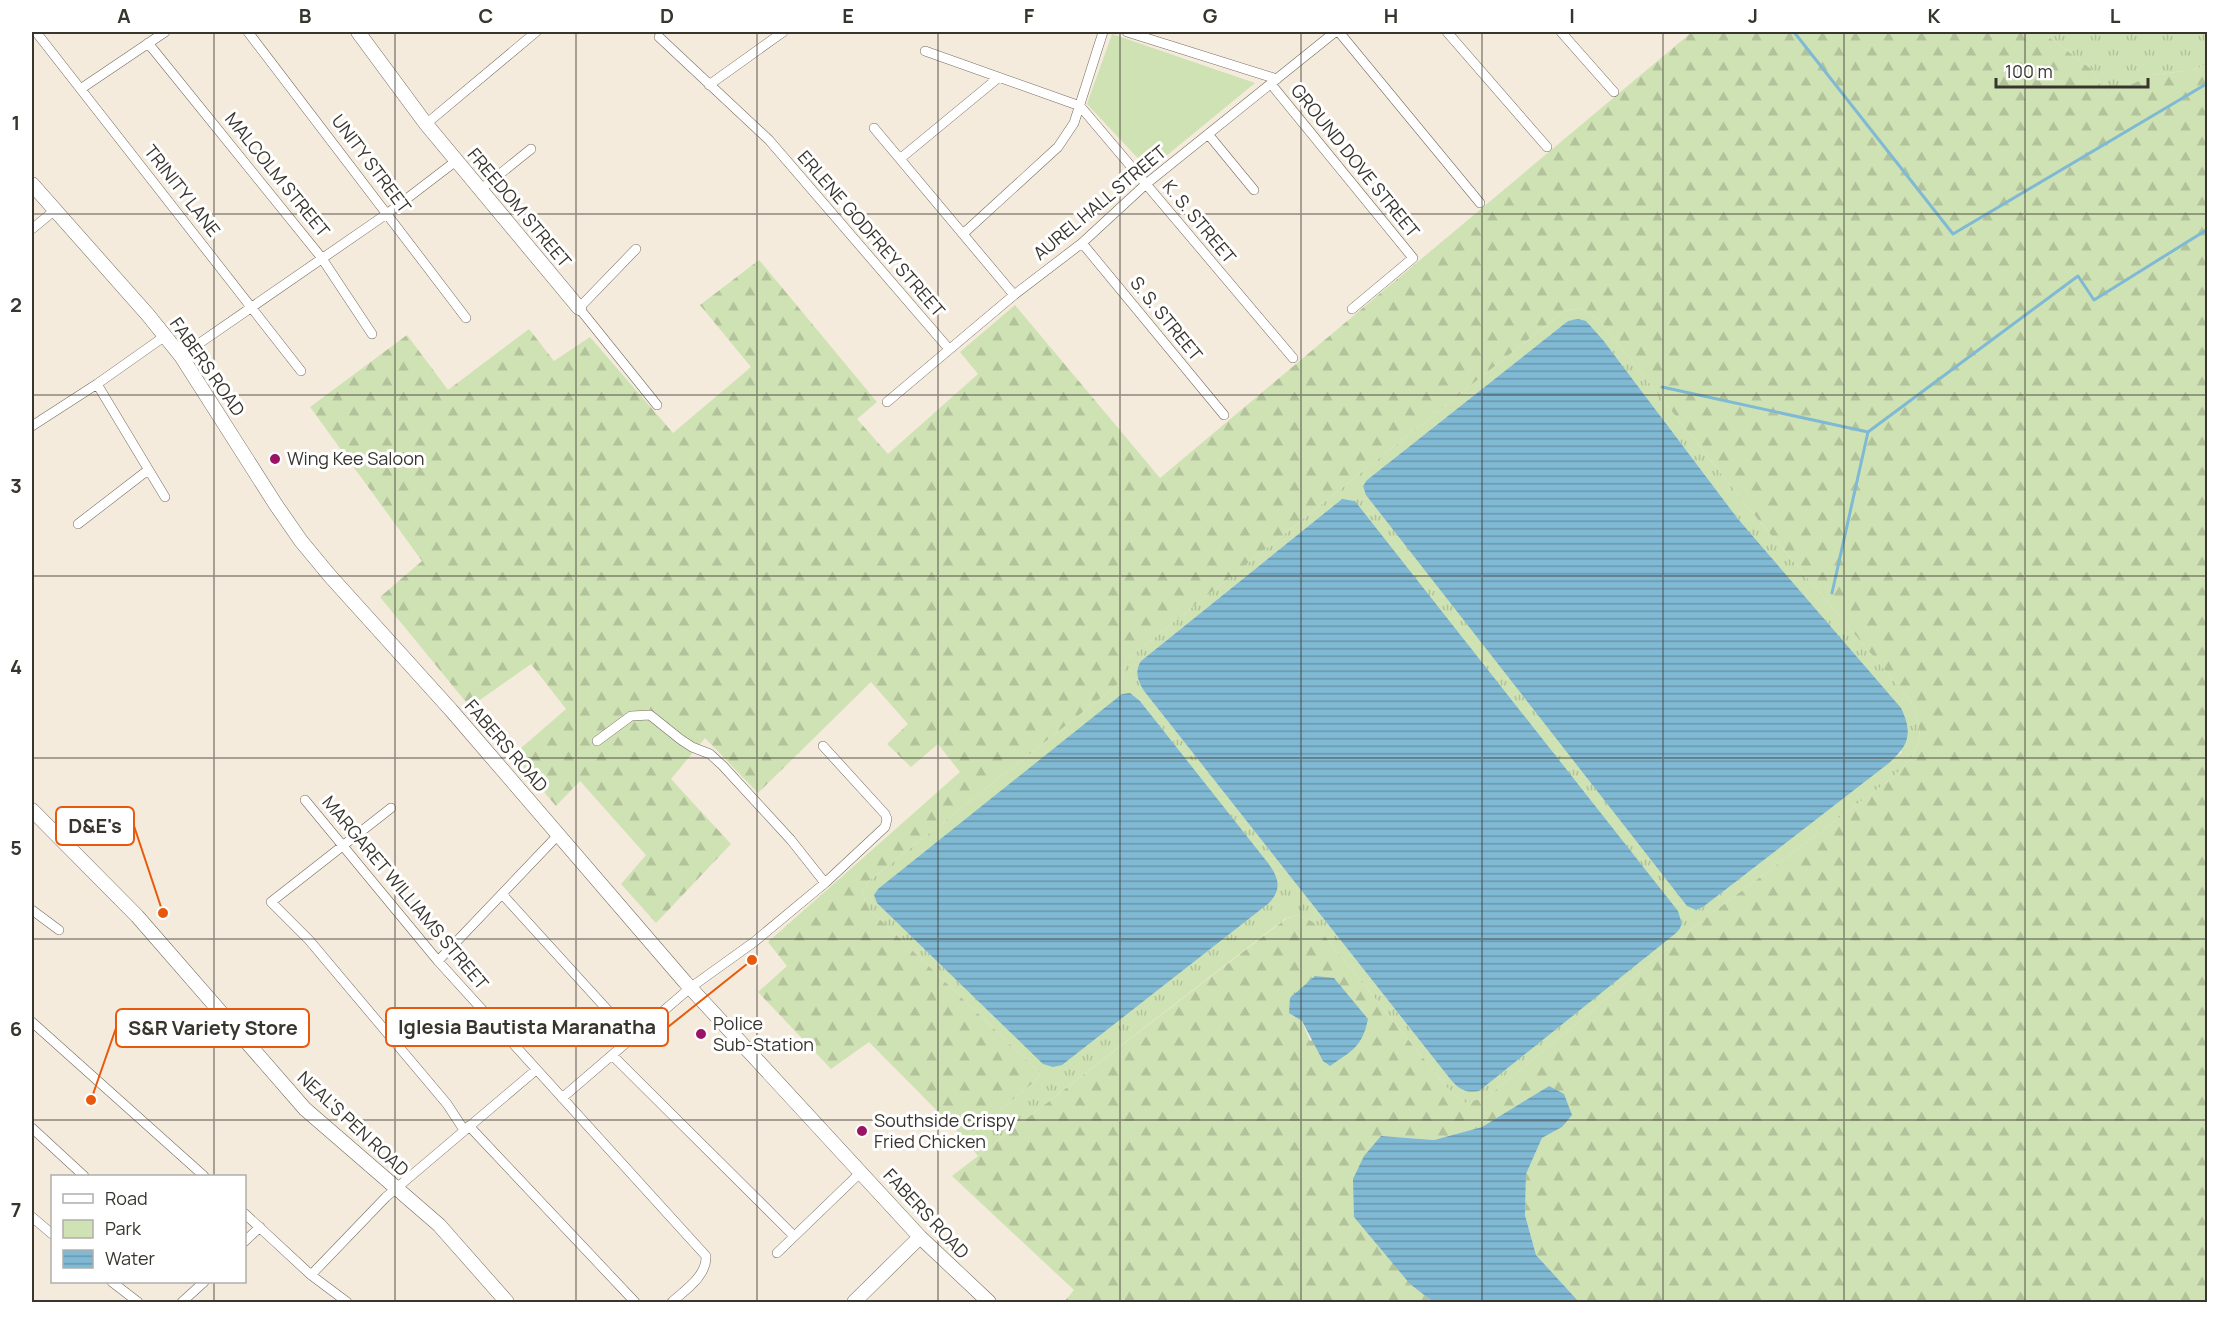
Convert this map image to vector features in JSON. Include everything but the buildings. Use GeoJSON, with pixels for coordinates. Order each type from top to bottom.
{"type":"FeatureCollection","features":[{"type":"Feature","properties":{"kind":"main road","name":"FREEDOM STREET"},"geometry":{"type":"LineString","coordinates":[[364,34],[426,124],[579,308]]}},
{"type":"Feature","properties":{"kind":"main road","name":"FABERS ROAD"},"geometry":{"type":"LineString","coordinates":[[32,184],[181,356],[301,541],[330,576],[451,710],[690,988],[920,1237],[989,1302]]}},
{"type":"Feature","properties":{"kind":"main road","name":"NEAL'S PEN ROAD"},"geometry":{"type":"LineString","coordinates":[[32,810],[133,911],[305,1109],[450,1236],[507,1302]]}},
{"type":"Feature","properties":{"kind":"main road"},"geometry":{"type":"LineString","coordinates":[[854,1302],[920,1237]]}},
{"type":"Feature","properties":{"kind":"street","name":"TRINITY LANE"},"geometry":{"type":"LineString","coordinates":[[36,32],[301,370]]}},
{"type":"Feature","properties":{"kind":"street"},"geometry":{"type":"LineString","coordinates":[[82,88],[165,32]]}},
{"type":"Feature","properties":{"kind":"street","name":"UNITY STREET"},"geometry":{"type":"LineString","coordinates":[[248,32],[466,318]]}},
{"type":"Feature","properties":{"kind":"street"},"geometry":{"type":"LineString","coordinates":[[426,124],[537,32]]}},
{"type":"Feature","properties":{"kind":"street"},"geometry":{"type":"LineString","coordinates":[[709,85],[783,32]]}},
{"type":"Feature","properties":{"kind":"street"},"geometry":{"type":"LineString","coordinates":[[964,233],[1058,147],[1074,123],[1103,32]]}},
{"type":"Feature","properties":{"kind":"street","name":"GROUND DOVE STREET"},"geometry":{"type":"LineString","coordinates":[[1127,32],[1274,81],[1413,258],[1352,309]]}},
{"type":"Feature","properties":{"kind":"street"},"geometry":{"type":"LineString","coordinates":[[1337,32],[1480,203]]}},
{"type":"Feature","properties":{"kind":"street","name":"AUREL HALL STREET"},"geometry":{"type":"LineString","coordinates":[[887,402],[1014,295],[1082,243],[1146,184],[1337,32]]}},
{"type":"Feature","properties":{"kind":"street"},"geometry":{"type":"LineString","coordinates":[[1447,32],[1547,147]]}},
{"type":"Feature","properties":{"kind":"street"},"geometry":{"type":"LineString","coordinates":[[1561,32],[1614,92]]}},
{"type":"Feature","properties":{"kind":"street","name":"ERLENE GODFREY STREET"},"geometry":{"type":"LineString","coordinates":[[658,37],[769,140],[949,349]]}},
{"type":"Feature","properties":{"kind":"street","name":"MALCOLM STREET"},"geometry":{"type":"LineString","coordinates":[[148,43],[321,257],[372,334]]}},
{"type":"Feature","properties":{"kind":"street"},"geometry":{"type":"LineString","coordinates":[[925,51],[1080,106]]}},
{"type":"Feature","properties":{"kind":"street"},"geometry":{"type":"LineString","coordinates":[[901,158],[998,78]]}},
{"type":"Feature","properties":{"kind":"street","name":"K. S. STREET"},"geometry":{"type":"LineString","coordinates":[[1080,106],[1293,358]]}},
{"type":"Feature","properties":{"kind":"street"},"geometry":{"type":"LineString","coordinates":[[874,128],[1014,295]]}},
{"type":"Feature","properties":{"kind":"street"},"geometry":{"type":"LineString","coordinates":[[1208,134],[1254,190]]}},
{"type":"Feature","properties":{"kind":"street"},"geometry":{"type":"LineString","coordinates":[[480,190],[531,149]]}},
{"type":"Feature","properties":{"kind":"street"},"geometry":{"type":"LineString","coordinates":[[181,356],[321,257],[388,213],[456,160]]}},
{"type":"Feature","properties":{"kind":"street"},"geometry":{"type":"LineString","coordinates":[[32,229],[55,210]]}},
{"type":"Feature","properties":{"kind":"street","name":"S. S. STREET"},"geometry":{"type":"LineString","coordinates":[[1082,243],[1224,416]]}},
{"type":"Feature","properties":{"kind":"street"},"geometry":{"type":"LineString","coordinates":[[579,308],[636,249]]}},
{"type":"Feature","properties":{"kind":"street","name":"FREEDOM STREET"},"geometry":{"type":"LineString","coordinates":[[579,308],[657,405]]}},
{"type":"Feature","properties":{"kind":"street"},"geometry":{"type":"LineString","coordinates":[[32,426],[165,336]]}},
{"type":"Feature","properties":{"kind":"street"},"geometry":{"type":"LineString","coordinates":[[97,384],[165,497]]}},
{"type":"Feature","properties":{"kind":"street"},"geometry":{"type":"LineString","coordinates":[[78,524],[148,470]]}},
{"type":"Feature","properties":{"kind":"street"},"geometry":{"type":"LineString","coordinates":[[597,741],[631,716],[650,715],[686,743],[710,754],[723,766],[791,840],[825,883]]}},
{"type":"Feature","properties":{"kind":"street"},"geometry":{"type":"LineString","coordinates":[[562,1098],[690,988],[754,942],[825,883],[880,833],[887,819],[885,814],[823,746]]}},
{"type":"Feature","properties":{"kind":"street","name":"MARGARET WILLIAMS STREET"},"geometry":{"type":"LineString","coordinates":[[305,800],[438,961],[706,1256],[703,1272],[672,1302]]}},
{"type":"Feature","properties":{"kind":"street"},"geometry":{"type":"LineString","coordinates":[[391,808],[271,902],[309,940],[466,1128],[635,1302]]}},
{"type":"Feature","properties":{"kind":"street"},"geometry":{"type":"LineString","coordinates":[[438,961],[559,834]]}},
{"type":"Feature","properties":{"kind":"street"},"geometry":{"type":"LineString","coordinates":[[502,894],[633,1038]]}},
{"type":"Feature","properties":{"kind":"street"},"geometry":{"type":"LineString","coordinates":[[32,910],[59,930]]}},
{"type":"Feature","properties":{"kind":"street"},"geometry":{"type":"LineString","coordinates":[[32,1022],[203,1175]]}},
{"type":"Feature","properties":{"kind":"street"},"geometry":{"type":"LineString","coordinates":[[612,1055],[793,1235]]}},
{"type":"Feature","properties":{"kind":"street"},"geometry":{"type":"LineString","coordinates":[[311,1275],[396,1188],[536,1070]]}},
{"type":"Feature","properties":{"kind":"street"},"geometry":{"type":"LineString","coordinates":[[32,1128],[83,1175]]}},
{"type":"Feature","properties":{"kind":"street"},"geometry":{"type":"LineString","coordinates":[[777,1253],[793,1235],[861,1172]]}},
{"type":"Feature","properties":{"kind":"street"},"geometry":{"type":"LineString","coordinates":[[246,1215],[311,1275],[347,1302]]}},
{"type":"Feature","properties":{"kind":"street"},"geometry":{"type":"LineString","coordinates":[[32,1217],[51,1233]]}},
{"type":"Feature","properties":{"kind":"street"},"geometry":{"type":"LineString","coordinates":[[246,1240],[260,1227]]}},
{"type":"Feature","properties":{"kind":"street"},"geometry":{"type":"LineString","coordinates":[[114,1283],[138,1302]]}},
{"type":"Feature","properties":{"kind":"street"},"geometry":{"type":"LineString","coordinates":[[182,1302],[202,1283]]}},
{"type":"Feature","properties":{"kind":"green space"},"geometry":{"type":"Polygon","coordinates":[[[1692,32],[2042,32],[2091,69],[2107,96],[2151,75],[2193,70],[2207,64],[2207,1302],[1579,1302],[1536,1255],[1525,1215],[1526,1174],[1542,1138],[1562,1127],[1549,1086],[1482,1127],[1434,1140],[1381,1136],[1410,1284],[1433,1302],[1064,1302],[1074,1290],[952,1176],[1287,918],[1299,915],[1313,922],[1449,1090],[1465,1103],[1487,1097],[1695,926],[1891,779],[1915,752],[1920,735],[1916,713],[1910,700],[1751,511],[1600,321],[1581,308],[1564,311],[1126,660],[1122,681],[869,881],[862,893],[869,909],[1040,1075],[965,1139],[869,1042],[831,1069],[758,992],[787,966],[768,942],[960,772],[938,744],[911,767],[887,744],[908,724],[871,682],[758,793],[705,738],[671,779],[731,844],[656,923],[621,884],[646,855],[580,781],[556,806],[513,755],[566,709],[531,664],[470,707],[380,597],[422,561],[310,407],[407,335],[448,390],[529,329],[554,361],[590,337],[673,433],[751,367],[700,305],[759,260],[877,402],[857,419],[888,454],[978,374],[960,352],[1015,305],[1160,478],[1692,32]],[[1353,1003],[1302,1021],[1310,1041],[1368,1019],[1353,1003]]]}},
{"type":"Feature","properties":{"kind":"green space"},"geometry":{"type":"Polygon","coordinates":[[[2042,32],[2207,32],[2207,64],[2193,70],[2151,75],[2107,96],[2091,69],[2042,32]]]}},
{"type":"Feature","properties":{"kind":"green space"},"geometry":{"type":"Polygon","coordinates":[[[1112,34],[1255,83],[1149,170],[1087,104],[1112,34]]]}},
{"type":"Feature","properties":{"kind":"green space"},"geometry":{"type":"Polygon","coordinates":[[[1581,308],[1600,321],[1751,511],[1910,700],[1916,713],[1920,735],[1915,752],[1891,779],[1695,926],[1487,1097],[1465,1103],[1449,1090],[1313,922],[1299,915],[1286,918],[978,1156],[965,1139],[1040,1075],[869,909],[862,893],[869,881],[1122,681],[1126,660],[1564,311],[1581,308]],[[1568,321],[1367,480],[1363,487],[1696,909],[1703,907],[1902,752],[1738,519],[1603,340],[1586,321],[1568,321]],[[1342,499],[1141,661],[1138,676],[1144,691],[1451,1080],[1479,1091],[1485,1085],[1355,501],[1342,499]],[[1130,693],[1277,875],[1140,701],[1130,693]]]}},
{"type":"Feature","properties":{"kind":"water"},"geometry":{"type":"Polygon","coordinates":[[[1578,319],[1586,321],[1603,340],[1738,519],[1901,708],[1907,725],[1905,744],[1889,763],[1703,907],[1696,910],[1687,906],[1366,495],[1363,486],[1367,480],[1568,321],[1578,319]]]}},
{"type":"Feature","properties":{"kind":"water"},"geometry":{"type":"Polygon","coordinates":[[[1342,499],[1355,501],[1678,911],[1681,921],[1681,926],[1676,933],[1479,1091],[1464,1090],[1451,1080],[1144,691],[1138,676],[1141,661],[1342,499]]]}},
{"type":"Feature","properties":{"kind":"water"},"geometry":{"type":"Polygon","coordinates":[[[1130,693],[1140,701],[1268,863],[1277,879],[1276,893],[1269,903],[1062,1065],[1053,1067],[1043,1064],[877,903],[874,895],[878,889],[1122,694],[1130,693]]]}},
{"type":"Feature","properties":{"kind":"water"},"geometry":{"type":"Polygon","coordinates":[[[1315,976],[1334,978],[1368,1019],[1363,1036],[1355,1047],[1330,1066],[1323,1061],[1302,1021],[1289,1013],[1290,998],[1315,976]]]}},
{"type":"Feature","properties":{"kind":"water"},"geometry":{"type":"Polygon","coordinates":[[[1549,1086],[1564,1094],[1572,1115],[1562,1127],[1542,1138],[1526,1174],[1525,1215],[1536,1255],[1579,1302],[1433,1302],[1410,1284],[1354,1217],[1353,1179],[1364,1156],[1381,1136],[1434,1140],[1482,1127],[1549,1086]]]}},
{"type":"Feature","properties":{"kind":"waterway"},"geometry":{"type":"LineString","coordinates":[[1794,32],[1953,234],[2208,83]]}},
{"type":"Feature","properties":{"kind":"waterway"},"geometry":{"type":"LineString","coordinates":[[1832,593],[1868,432],[2078,276],[2094,300],[2208,229]]}},
{"type":"Feature","properties":{"kind":"waterway"},"geometry":{"type":"LineString","coordinates":[[1662,387],[1868,432]]}},
{"type":"Feature","properties":{"kind":"place","name":"Wing Kee Saloon"},"geometry":{"type":"Point","coordinates":[275,459]}},
{"type":"Feature","properties":{"kind":"place","name":"D&E's"},"geometry":{"type":"Point","coordinates":[163,913]}},
{"type":"Feature","properties":{"kind":"place","name":"Iglesia Bautista Maranatha"},"geometry":{"type":"Point","coordinates":[752,960]}},
{"type":"Feature","properties":{"kind":"place","name":"Police Sub-Station"},"geometry":{"type":"Point","coordinates":[701,1034]}},
{"type":"Feature","properties":{"kind":"place","name":"S&R Variety Store"},"geometry":{"type":"Point","coordinates":[91,1100]}},
{"type":"Feature","properties":{"kind":"place","name":"Southside Crispy Fried Chicken"},"geometry":{"type":"Point","coordinates":[862,1131]}}]}
